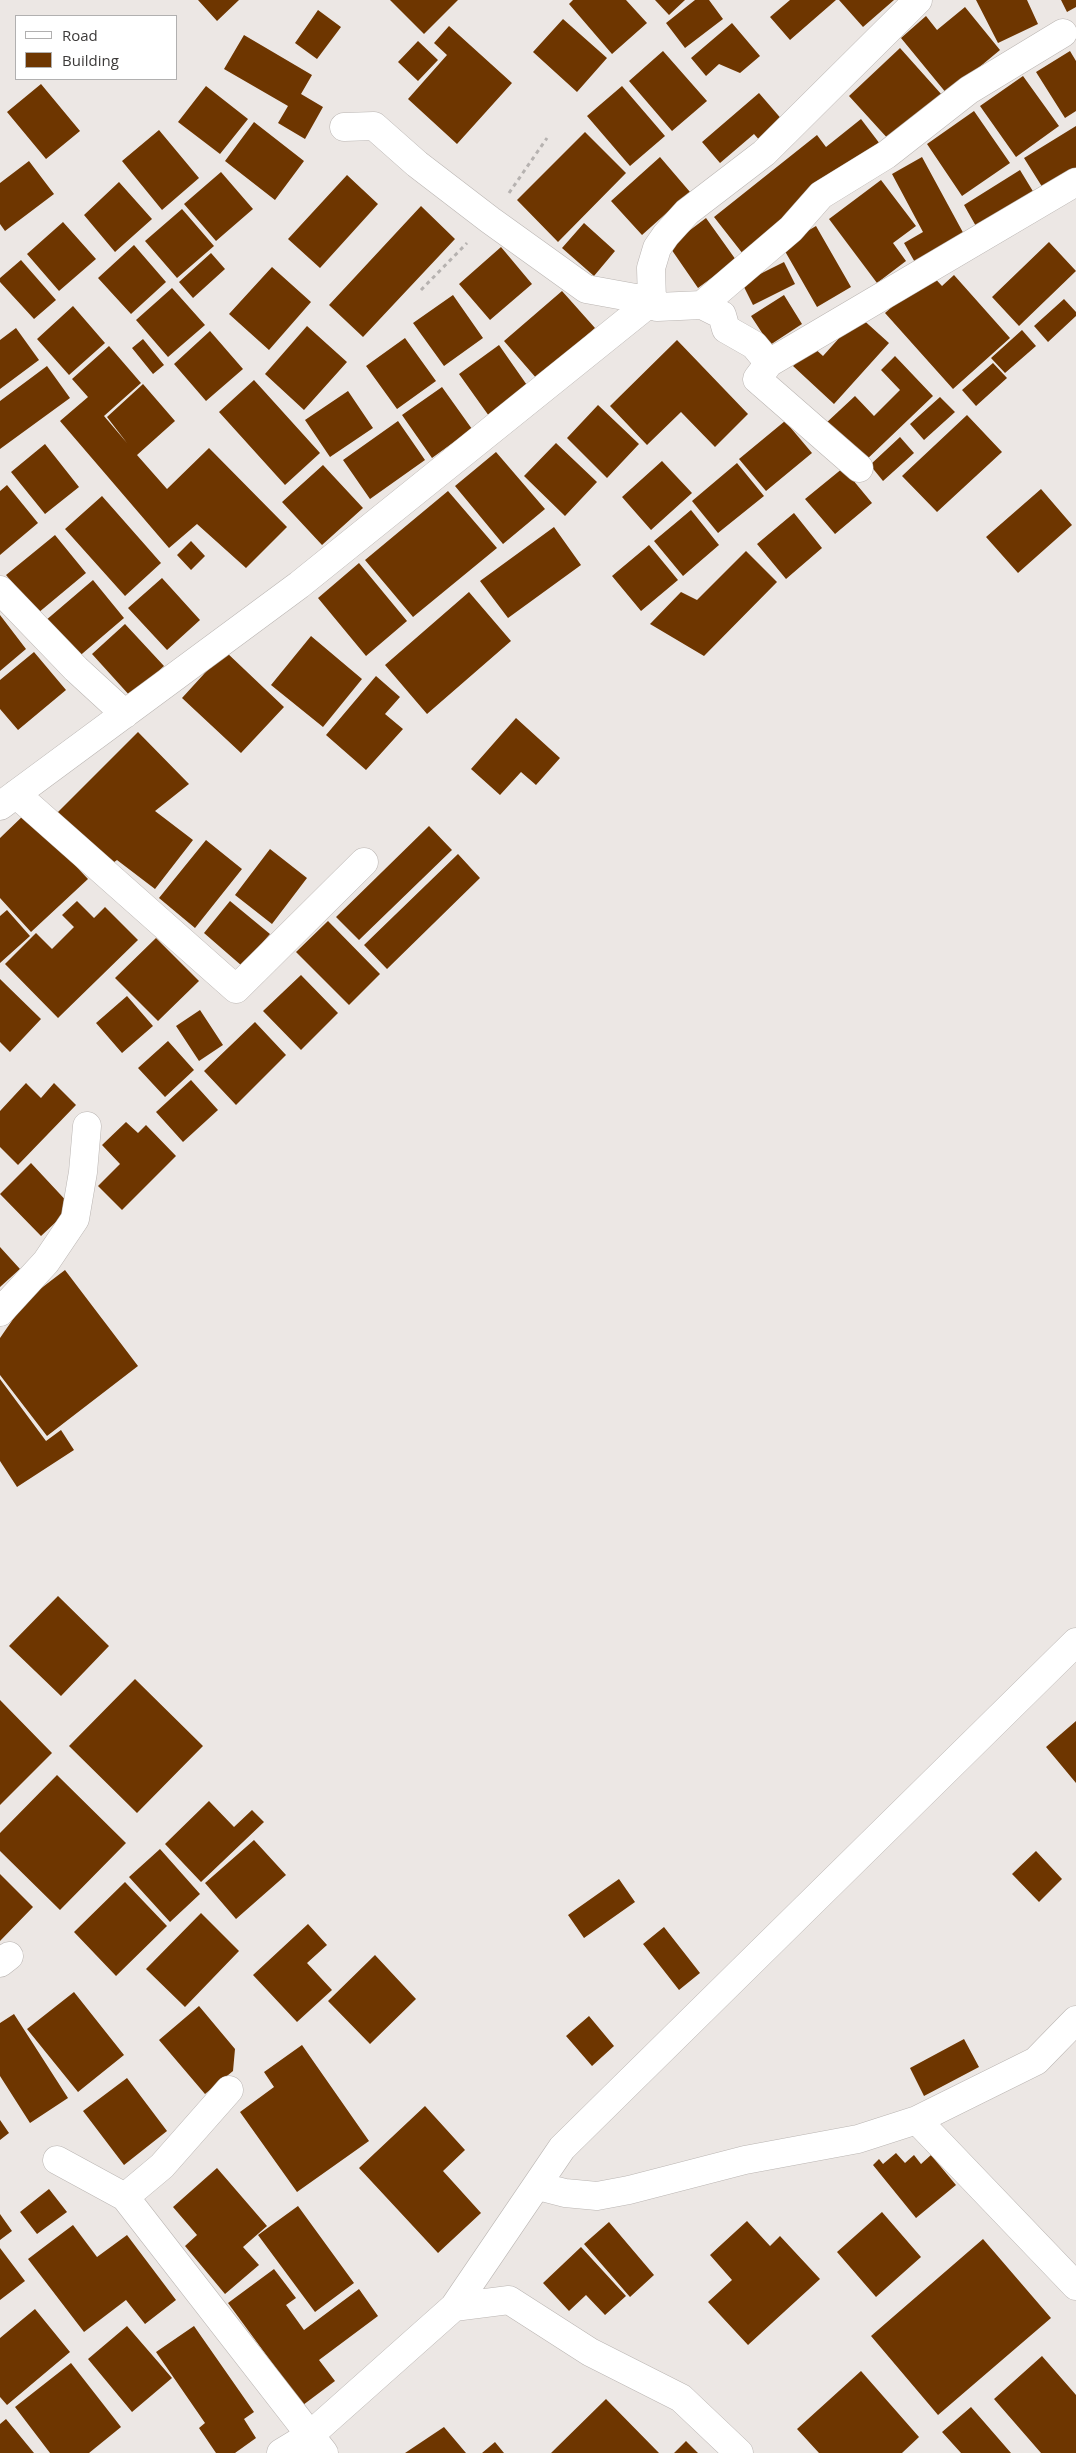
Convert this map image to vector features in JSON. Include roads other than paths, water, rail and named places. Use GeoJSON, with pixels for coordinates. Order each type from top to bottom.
{"type":"FeatureCollection","features":[{"type":"Feature","properties":{"kind":"street"},"geometry":{"type":"LineString","coordinates":[[769,363],[754,345],[726,329],[722,315],[702,305],[657,307],[652,301],[651,268],[657,248],[687,212],[764,153],[918,0]]}},
{"type":"Feature","properties":{"kind":"street"},"geometry":{"type":"LineString","coordinates":[[702,305],[790,229],[821,195],[886,155],[969,90],[1063,33]]}},
{"type":"Feature","properties":{"kind":"street"},"geometry":{"type":"LineString","coordinates":[[344,127],[374,126],[417,164],[490,220],[586,289],[652,301]]}},
{"type":"Feature","properties":{"kind":"street"},"geometry":{"type":"LineString","coordinates":[[859,468],[757,379],[769,363],[1076,182]]}},
{"type":"Feature","properties":{"kind":"street"},"geometry":{"type":"LineString","coordinates":[[364,862],[236,989],[8,800],[299,585],[652,301]]}},
{"type":"Feature","properties":{"kind":"street"},"geometry":{"type":"LineString","coordinates":[[0,590],[76,670],[124,714]]}},
{"type":"Feature","properties":{"kind":"street"},"geometry":{"type":"LineString","coordinates":[[0,1312],[46,1262],[75,1218],[83,1172],[87,1126]]}},
{"type":"Feature","properties":{"kind":"street"},"geometry":{"type":"LineString","coordinates":[[281,2453],[316,2444],[454,2307],[562,2148],[1076,1642]]}},
{"type":"Feature","properties":{"kind":"street"},"geometry":{"type":"LineString","coordinates":[[538,2186],[565,2194],[597,2196],[629,2190],[745,2160],[858,2139],[917,2120],[1036,2061],[1076,2020]]}},
{"type":"Feature","properties":{"kind":"street"},"geometry":{"type":"LineString","coordinates":[[125,2197],[162,2166],[229,2090]]}},
{"type":"Feature","properties":{"kind":"street"},"geometry":{"type":"LineString","coordinates":[[917,2120],[1076,2286]]}},
{"type":"Feature","properties":{"kind":"street"},"geometry":{"type":"LineString","coordinates":[[57,2160],[125,2197],[316,2444]]}},
{"type":"Feature","properties":{"kind":"street"},"geometry":{"type":"LineString","coordinates":[[454,2307],[509,2300],[590,2352],[681,2398],[739,2453]]}}]}
